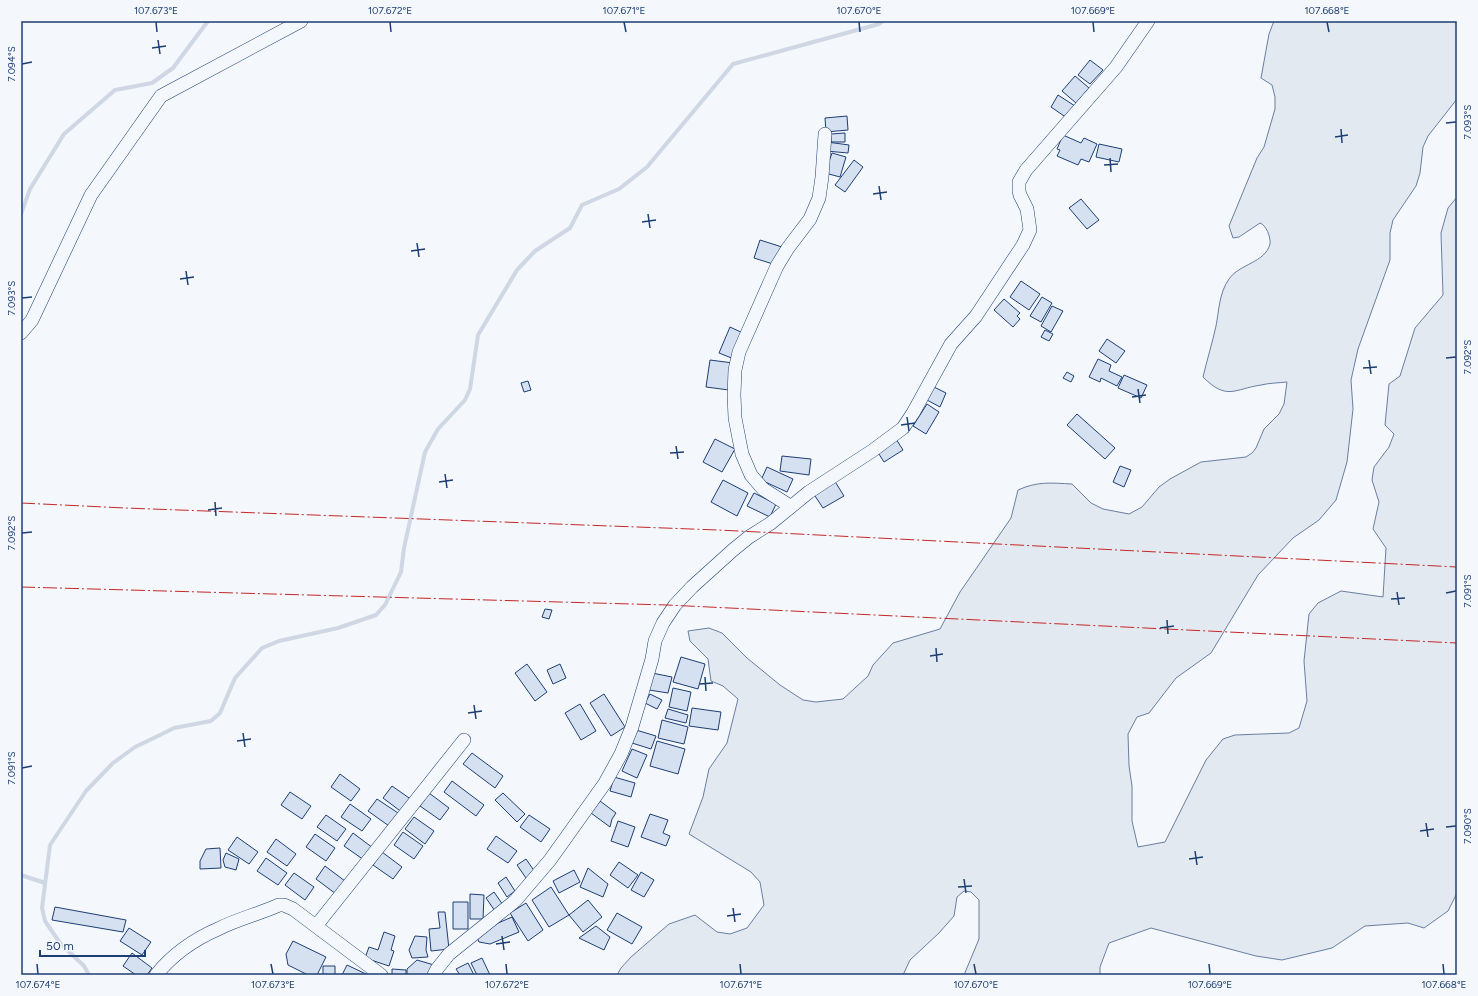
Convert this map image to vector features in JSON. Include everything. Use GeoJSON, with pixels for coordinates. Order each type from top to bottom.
{"type":"FeatureCollection","features":[{"type":"Feature","properties":{"kind":"street"},"geometry":{"type":"LineString","coordinates":[[21,333],[32,320],[91,195],[161,96],[301,21]]}},
{"type":"Feature","properties":{"kind":"street"},"geometry":{"type":"LineString","coordinates":[[434,975],[449,954],[516,901],[550,860],[605,783],[622,754],[632,727],[652,660],[655,641],[663,623],[675,605],[692,587],[749,537],[771,523],[809,492],[872,451],[902,428],[923,396],[951,344],[976,316],[1023,245],[1030,230],[1027,209],[1020,196],[1019,182],[1026,170],[1116,67],[1148,21]]}},
{"type":"Feature","properties":{"kind":"street"},"geometry":{"type":"LineString","coordinates":[[790,506],[763,489],[750,475],[742,454],[735,418],[735,370],[739,352],[777,266],[788,248],[810,219],[819,198],[825,134]]}},
{"type":"Feature","properties":{"kind":"street"},"geometry":{"type":"LineString","coordinates":[[316,926],[464,740]]}},
{"type":"Feature","properties":{"kind":"street"},"geometry":{"type":"LineString","coordinates":[[156,975],[163,966],[177,954],[200,939],[218,929],[279,905],[284,905],[293,909],[381,975]]}},
{"type":"Feature","properties":{"kind":"shaded area"},"geometry":{"type":"Polygon","coordinates":[[[1274,21],[1457,21],[1457,99],[1428,136],[1423,147],[1420,173],[1416,186],[1393,220],[1390,233],[1390,260],[1358,349],[1351,380],[1353,409],[1347,462],[1336,500],[1319,520],[1293,538],[1258,575],[1211,653],[1176,678],[1149,713],[1137,717],[1128,734],[1129,766],[1132,786],[1132,821],[1138,847],[1165,842],[1206,760],[1223,739],[1235,735],[1289,733],[1299,728],[1307,701],[1304,661],[1309,614],[1318,603],[1341,591],[1383,597],[1386,548],[1373,529],[1379,502],[1372,480],[1374,467],[1389,447],[1394,434],[1385,425],[1389,384],[1400,376],[1415,328],[1443,295],[1441,233],[1448,208],[1457,197],[1457,893],[1448,911],[1424,928],[1408,923],[1365,926],[1332,948],[1282,960],[1256,956],[1151,928],[1109,943],[1100,967],[1100,975],[964,975],[979,939],[979,900],[971,892],[964,891],[957,897],[954,916],[939,933],[910,960],[903,975],[617,975],[631,957],[669,924],[695,915],[717,932],[730,934],[747,928],[764,905],[760,882],[751,872],[689,834],[703,797],[709,769],[727,743],[738,699],[723,686],[711,681],[708,659],[690,641],[688,631],[709,628],[722,633],[747,658],[780,685],[803,700],[816,702],[843,699],[868,676],[873,665],[893,643],[940,629],[960,592],[1011,518],[1018,490],[1038,484],[1072,484],[1091,503],[1103,509],[1129,514],[1142,507],[1159,487],[1170,479],[1201,462],[1246,457],[1256,448],[1264,429],[1279,414],[1284,404],[1287,382],[1264,384],[1231,392],[1218,389],[1203,377],[1216,326],[1221,296],[1226,284],[1233,274],[1263,255],[1270,244],[1268,232],[1260,223],[1239,237],[1233,238],[1229,226],[1257,158],[1264,147],[1275,109],[1275,97],[1272,85],[1261,78],[1269,34],[1274,21]]]}},
{"type":"Feature","properties":{"kind":"building"},"geometry":{"type":"Polygon","coordinates":[[[1090,60],[1103,70],[1090,84],[1078,75],[1090,60]]]}},
{"type":"Feature","properties":{"kind":"building"},"geometry":{"type":"Polygon","coordinates":[[[1075,76],[1089,88],[1076,103],[1062,91],[1075,76]]]}},
{"type":"Feature","properties":{"kind":"building"},"geometry":{"type":"Polygon","coordinates":[[[1058,95],[1075,106],[1067,118],[1051,107],[1058,95]]]}},
{"type":"Feature","properties":{"kind":"building"},"geometry":{"type":"Polygon","coordinates":[[[847,116],[848,130],[826,132],[825,118],[847,116]]]}},
{"type":"Feature","properties":{"kind":"building"},"geometry":{"type":"Polygon","coordinates":[[[845,133],[845,142],[831,142],[831,134],[845,133]]]}},
{"type":"Feature","properties":{"kind":"building"},"geometry":{"type":"Polygon","coordinates":[[[1063,135],[1081,143],[1084,138],[1097,144],[1089,162],[1081,159],[1078,165],[1057,156],[1060,150],[1057,149],[1063,135]]]}},
{"type":"Feature","properties":{"kind":"building"},"geometry":{"type":"Polygon","coordinates":[[[827,142],[849,145],[848,153],[826,151],[827,142]]]}},
{"type":"Feature","properties":{"kind":"building"},"geometry":{"type":"Polygon","coordinates":[[[1099,144],[1122,149],[1119,162],[1096,157],[1099,144]]]}},
{"type":"Feature","properties":{"kind":"building"},"geometry":{"type":"Polygon","coordinates":[[[832,153],[846,157],[840,177],[825,173],[832,153]]]}},
{"type":"Feature","properties":{"kind":"building"},"geometry":{"type":"Polygon","coordinates":[[[854,160],[863,167],[845,192],[835,185],[854,160]]]}},
{"type":"Feature","properties":{"kind":"building"},"geometry":{"type":"Polygon","coordinates":[[[1081,199],[1099,220],[1087,229],[1069,208],[1081,199]]]}},
{"type":"Feature","properties":{"kind":"building"},"geometry":{"type":"Polygon","coordinates":[[[760,240],[782,247],[776,265],[754,258],[760,240]]]}},
{"type":"Feature","properties":{"kind":"building"},"geometry":{"type":"Polygon","coordinates":[[[1021,281],[1040,294],[1029,310],[1010,297],[1021,281]]]}},
{"type":"Feature","properties":{"kind":"building"},"geometry":{"type":"Polygon","coordinates":[[[1042,297],[1052,303],[1041,322],[1030,316],[1042,297]]]}},
{"type":"Feature","properties":{"kind":"building"},"geometry":{"type":"Polygon","coordinates":[[[1004,299],[1020,313],[1017,316],[1020,319],[1013,327],[994,310],[1004,299]]]}},
{"type":"Feature","properties":{"kind":"building"},"geometry":{"type":"Polygon","coordinates":[[[1052,306],[1063,311],[1051,332],[1041,326],[1052,306]]]}},
{"type":"Feature","properties":{"kind":"building"},"geometry":{"type":"Polygon","coordinates":[[[730,327],[745,334],[734,359],[719,353],[730,327]]]}},
{"type":"Feature","properties":{"kind":"building"},"geometry":{"type":"Polygon","coordinates":[[[1045,330],[1053,334],[1049,341],[1041,337],[1045,330]]]}},
{"type":"Feature","properties":{"kind":"building"},"geometry":{"type":"Polygon","coordinates":[[[1107,339],[1125,351],[1116,363],[1099,351],[1107,339]]]}},
{"type":"Feature","properties":{"kind":"building"},"geometry":{"type":"Polygon","coordinates":[[[1098,359],[1111,365],[1109,371],[1122,377],[1117,386],[1101,378],[1100,382],[1089,377],[1098,359]]]}},
{"type":"Feature","properties":{"kind":"building"},"geometry":{"type":"Polygon","coordinates":[[[710,360],[733,363],[729,390],[706,387],[710,360]]]}},
{"type":"Feature","properties":{"kind":"building"},"geometry":{"type":"Polygon","coordinates":[[[1067,372],[1074,376],[1071,382],[1063,378],[1067,372]]]}},
{"type":"Feature","properties":{"kind":"building"},"geometry":{"type":"Polygon","coordinates":[[[1124,375],[1147,385],[1141,398],[1118,388],[1124,375]]]}},
{"type":"Feature","properties":{"kind":"building"},"geometry":{"type":"Polygon","coordinates":[[[528,381],[531,390],[524,392],[521,383],[528,381]]]}},
{"type":"Feature","properties":{"kind":"building"},"geometry":{"type":"Polygon","coordinates":[[[934,387],[946,393],[940,407],[927,400],[934,387]]]}},
{"type":"Feature","properties":{"kind":"building"},"geometry":{"type":"Polygon","coordinates":[[[927,404],[939,412],[926,434],[913,426],[927,404]]]}},
{"type":"Feature","properties":{"kind":"building"},"geometry":{"type":"Polygon","coordinates":[[[1077,414],[1115,448],[1105,459],[1067,425],[1077,414]]]}},
{"type":"Feature","properties":{"kind":"building"},"geometry":{"type":"Polygon","coordinates":[[[715,439],[735,449],[722,472],[703,462],[715,439]]]}},
{"type":"Feature","properties":{"kind":"building"},"geometry":{"type":"Polygon","coordinates":[[[896,439],[903,450],[884,462],[877,451],[896,439]]]}},
{"type":"Feature","properties":{"kind":"building"},"geometry":{"type":"Polygon","coordinates":[[[782,456],[811,459],[809,475],[780,471],[782,456]]]}},
{"type":"Feature","properties":{"kind":"building"},"geometry":{"type":"Polygon","coordinates":[[[1120,466],[1131,470],[1124,487],[1113,482],[1120,466]]]}},
{"type":"Feature","properties":{"kind":"building"},"geometry":{"type":"Polygon","coordinates":[[[767,467],[793,479],[787,492],[761,480],[767,467]]]}},
{"type":"Feature","properties":{"kind":"building"},"geometry":{"type":"Polygon","coordinates":[[[723,480],[748,493],[737,516],[711,502],[723,480]]]}},
{"type":"Feature","properties":{"kind":"building"},"geometry":{"type":"Polygon","coordinates":[[[834,480],[844,496],[823,508],[813,493],[834,480]]]}},
{"type":"Feature","properties":{"kind":"building"},"geometry":{"type":"Polygon","coordinates":[[[754,493],[776,504],[770,517],[747,506],[754,493]]]}},
{"type":"Feature","properties":{"kind":"building"},"geometry":{"type":"Polygon","coordinates":[[[545,609],[552,610],[549,619],[542,617],[545,609]]]}},
{"type":"Feature","properties":{"kind":"building"},"geometry":{"type":"Polygon","coordinates":[[[681,657],[705,664],[698,689],[673,682],[681,657]]]}},
{"type":"Feature","properties":{"kind":"building"},"geometry":{"type":"Polygon","coordinates":[[[527,664],[547,692],[535,701],[515,673],[527,664]]]}},
{"type":"Feature","properties":{"kind":"building"},"geometry":{"type":"Polygon","coordinates":[[[560,664],[566,678],[553,684],[547,670],[560,664]]]}},
{"type":"Feature","properties":{"kind":"building"},"geometry":{"type":"Polygon","coordinates":[[[652,673],[672,677],[668,693],[649,690],[652,673]]]}},
{"type":"Feature","properties":{"kind":"building"},"geometry":{"type":"Polygon","coordinates":[[[673,688],[691,692],[687,711],[669,707],[673,688]]]}},
{"type":"Feature","properties":{"kind":"building"},"geometry":{"type":"Polygon","coordinates":[[[604,694],[625,727],[611,736],[590,703],[604,694]]]}},
{"type":"Feature","properties":{"kind":"building"},"geometry":{"type":"Polygon","coordinates":[[[650,694],[662,700],[657,709],[645,703],[650,694]]]}},
{"type":"Feature","properties":{"kind":"building"},"geometry":{"type":"Polygon","coordinates":[[[580,704],[596,731],[581,740],[565,713],[580,704]]]}},
{"type":"Feature","properties":{"kind":"building"},"geometry":{"type":"Polygon","coordinates":[[[692,708],[721,712],[718,730],[689,726],[692,708]]]}},
{"type":"Feature","properties":{"kind":"building"},"geometry":{"type":"Polygon","coordinates":[[[668,709],[688,715],[686,723],[665,718],[668,709]]]}},
{"type":"Feature","properties":{"kind":"building"},"geometry":{"type":"Polygon","coordinates":[[[662,720],[688,727],[684,744],[658,738],[662,720]]]}},
{"type":"Feature","properties":{"kind":"building"},"geometry":{"type":"Polygon","coordinates":[[[636,730],[656,736],[651,749],[632,743],[636,730]]]}},
{"type":"Feature","properties":{"kind":"building"},"geometry":{"type":"Polygon","coordinates":[[[657,741],[685,749],[678,774],[650,766],[657,741]]]}},
{"type":"Feature","properties":{"kind":"building"},"geometry":{"type":"Polygon","coordinates":[[[632,749],[647,755],[637,778],[622,771],[632,749]]]}},
{"type":"Feature","properties":{"kind":"building"},"geometry":{"type":"Polygon","coordinates":[[[472,753],[503,776],[495,788],[463,764],[472,753]]]}},
{"type":"Feature","properties":{"kind":"building"},"geometry":{"type":"Polygon","coordinates":[[[340,774],[360,789],[351,801],[331,787],[340,774]]]}},
{"type":"Feature","properties":{"kind":"building"},"geometry":{"type":"Polygon","coordinates":[[[614,777],[635,783],[631,797],[610,791],[614,777]]]}},
{"type":"Feature","properties":{"kind":"building"},"geometry":{"type":"Polygon","coordinates":[[[452,781],[484,805],[476,816],[444,792],[452,781]]]}},
{"type":"Feature","properties":{"kind":"building"},"geometry":{"type":"Polygon","coordinates":[[[392,786],[412,800],[403,813],[383,798],[392,786]]]}},
{"type":"Feature","properties":{"kind":"building"},"geometry":{"type":"Polygon","coordinates":[[[290,792],[311,806],[302,819],[281,805],[290,792]]]}},
{"type":"Feature","properties":{"kind":"building"},"geometry":{"type":"Polygon","coordinates":[[[429,793],[449,808],[440,820],[420,806],[429,793]]]}},
{"type":"Feature","properties":{"kind":"building"},"geometry":{"type":"Polygon","coordinates":[[[503,793],[525,814],[517,822],[495,800],[503,793]]]}},
{"type":"Feature","properties":{"kind":"building"},"geometry":{"type":"Polygon","coordinates":[[[377,799],[398,813],[389,826],[368,811],[377,799]]]}},
{"type":"Feature","properties":{"kind":"building"},"geometry":{"type":"Polygon","coordinates":[[[600,801],[616,813],[612,819],[610,827],[591,813],[600,801]]]}},
{"type":"Feature","properties":{"kind":"building"},"geometry":{"type":"Polygon","coordinates":[[[350,804],[371,819],[362,831],[341,817],[350,804]]]}},
{"type":"Feature","properties":{"kind":"building"},"geometry":{"type":"Polygon","coordinates":[[[650,814],[668,820],[663,833],[670,836],[666,846],[641,837],[650,814]]]}},
{"type":"Feature","properties":{"kind":"building"},"geometry":{"type":"Polygon","coordinates":[[[326,815],[346,829],[337,841],[317,827],[326,815]]]}},
{"type":"Feature","properties":{"kind":"building"},"geometry":{"type":"Polygon","coordinates":[[[529,815],[550,829],[541,842],[520,827],[529,815]]]}},
{"type":"Feature","properties":{"kind":"building"},"geometry":{"type":"Polygon","coordinates":[[[414,817],[434,831],[425,844],[405,829],[414,817]]]}},
{"type":"Feature","properties":{"kind":"building"},"geometry":{"type":"Polygon","coordinates":[[[618,821],[635,827],[628,847],[611,841],[618,821]]]}},
{"type":"Feature","properties":{"kind":"building"},"geometry":{"type":"Polygon","coordinates":[[[403,832],[423,846],[414,859],[394,845],[403,832]]]}},
{"type":"Feature","properties":{"kind":"building"},"geometry":{"type":"Polygon","coordinates":[[[353,833],[373,848],[364,860],[344,846],[353,833]]]}},
{"type":"Feature","properties":{"kind":"building"},"geometry":{"type":"Polygon","coordinates":[[[315,834],[335,848],[326,861],[306,847],[315,834]]]}},
{"type":"Feature","properties":{"kind":"building"},"geometry":{"type":"Polygon","coordinates":[[[496,836],[517,851],[508,863],[487,849],[496,836]]]}},
{"type":"Feature","properties":{"kind":"building"},"geometry":{"type":"Polygon","coordinates":[[[237,837],[258,852],[249,864],[228,850],[237,837]]]}},
{"type":"Feature","properties":{"kind":"building"},"geometry":{"type":"Polygon","coordinates":[[[276,839],[296,854],[287,866],[267,852],[276,839]]]}},
{"type":"Feature","properties":{"kind":"building"},"geometry":{"type":"Polygon","coordinates":[[[220,848],[221,868],[200,869],[200,861],[206,849],[220,848]]]}},
{"type":"Feature","properties":{"kind":"building"},"geometry":{"type":"Polygon","coordinates":[[[382,852],[402,867],[393,879],[373,865],[382,852]]]}},
{"type":"Feature","properties":{"kind":"building"},"geometry":{"type":"Polygon","coordinates":[[[226,853],[239,859],[236,870],[225,867],[223,860],[226,853]]]}},
{"type":"Feature","properties":{"kind":"building"},"geometry":{"type":"Polygon","coordinates":[[[266,858],[287,873],[278,885],[257,871],[266,858]]]}},
{"type":"Feature","properties":{"kind":"building"},"geometry":{"type":"Polygon","coordinates":[[[526,859],[535,872],[526,878],[517,865],[526,859]]]}},
{"type":"Feature","properties":{"kind":"building"},"geometry":{"type":"Polygon","coordinates":[[[619,862],[638,875],[628,888],[610,875],[619,862]]]}},
{"type":"Feature","properties":{"kind":"building"},"geometry":{"type":"Polygon","coordinates":[[[325,866],[345,881],[336,894],[316,879],[325,866]]]}},
{"type":"Feature","properties":{"kind":"building"},"geometry":{"type":"Polygon","coordinates":[[[588,868],[608,884],[603,897],[580,887],[588,868]]]}},
{"type":"Feature","properties":{"kind":"building"},"geometry":{"type":"Polygon","coordinates":[[[574,870],[580,882],[559,893],[553,881],[574,870]]]}},
{"type":"Feature","properties":{"kind":"building"},"geometry":{"type":"Polygon","coordinates":[[[641,872],[654,880],[644,897],[631,890],[641,872]]]}},
{"type":"Feature","properties":{"kind":"building"},"geometry":{"type":"Polygon","coordinates":[[[294,873],[314,887],[305,900],[285,885],[294,873]]]}},
{"type":"Feature","properties":{"kind":"building"},"geometry":{"type":"Polygon","coordinates":[[[506,877],[515,891],[507,897],[498,883],[506,877]]]}},
{"type":"Feature","properties":{"kind":"building"},"geometry":{"type":"Polygon","coordinates":[[[551,887],[569,915],[549,927],[532,900],[551,887]]]}},
{"type":"Feature","properties":{"kind":"building"},"geometry":{"type":"Polygon","coordinates":[[[494,892],[503,905],[495,911],[486,898],[494,892]]]}},
{"type":"Feature","properties":{"kind":"building"},"geometry":{"type":"Polygon","coordinates":[[[470,894],[484,895],[483,919],[470,919],[470,894]]]}},
{"type":"Feature","properties":{"kind":"building"},"geometry":{"type":"Polygon","coordinates":[[[588,900],[602,917],[583,932],[569,915],[588,900]]]}},
{"type":"Feature","properties":{"kind":"building"},"geometry":{"type":"Polygon","coordinates":[[[453,902],[468,902],[468,929],[453,929],[453,902]]]}},
{"type":"Feature","properties":{"kind":"building"},"geometry":{"type":"Polygon","coordinates":[[[526,903],[543,930],[528,941],[510,913],[526,903]]]}},
{"type":"Feature","properties":{"kind":"building"},"geometry":{"type":"Polygon","coordinates":[[[55,907],[126,920],[123,932],[52,920],[55,907]]]}},
{"type":"Feature","properties":{"kind":"building"},"geometry":{"type":"Polygon","coordinates":[[[438,912],[445,912],[449,949],[431,951],[429,929],[440,928],[438,912]]]}},
{"type":"Feature","properties":{"kind":"building"},"geometry":{"type":"Polygon","coordinates":[[[617,913],[642,927],[632,944],[607,930],[617,913]]]}},
{"type":"Feature","properties":{"kind":"building"},"geometry":{"type":"Polygon","coordinates":[[[512,917],[519,932],[490,944],[479,942],[475,933],[512,917]]]}},
{"type":"Feature","properties":{"kind":"building"},"geometry":{"type":"Polygon","coordinates":[[[596,926],[610,937],[604,950],[579,938],[596,926]]]}},
{"type":"Feature","properties":{"kind":"building"},"geometry":{"type":"Polygon","coordinates":[[[129,928],[151,942],[142,955],[120,941],[129,928]]]}},
{"type":"Feature","properties":{"kind":"building"},"geometry":{"type":"Polygon","coordinates":[[[384,932],[395,936],[391,950],[394,951],[389,966],[365,958],[369,947],[378,950],[384,932]]]}},
{"type":"Feature","properties":{"kind":"building"},"geometry":{"type":"Polygon","coordinates":[[[415,936],[427,937],[426,950],[428,957],[412,958],[409,950],[415,936]]]}},
{"type":"Feature","properties":{"kind":"building"},"geometry":{"type":"Polygon","coordinates":[[[293,941],[326,957],[317,975],[308,975],[288,965],[286,954],[293,941]]]}},
{"type":"Feature","properties":{"kind":"building"},"geometry":{"type":"Polygon","coordinates":[[[132,953],[152,968],[147,975],[136,975],[123,966],[132,953]]]}},
{"type":"Feature","properties":{"kind":"building"},"geometry":{"type":"Polygon","coordinates":[[[482,958],[490,975],[477,975],[471,963],[482,958]]]}},
{"type":"Feature","properties":{"kind":"building"},"geometry":{"type":"Polygon","coordinates":[[[417,960],[434,965],[429,975],[407,975],[407,969],[417,960]]]}},
{"type":"Feature","properties":{"kind":"building"},"geometry":{"type":"Polygon","coordinates":[[[468,963],[474,975],[460,975],[456,969],[468,963]]]}},
{"type":"Feature","properties":{"kind":"building"},"geometry":{"type":"Polygon","coordinates":[[[347,965],[368,975],[342,975],[347,965]]]}},
{"type":"Feature","properties":{"kind":"building"},"geometry":{"type":"Polygon","coordinates":[[[323,966],[335,966],[335,975],[323,975],[323,966]]]}},
{"type":"Feature","properties":{"kind":"building"},"geometry":{"type":"Polygon","coordinates":[[[392,969],[406,970],[406,975],[392,975],[392,969]]]}},
{"type":"Feature","properties":{"kind":"waterway"},"geometry":{"type":"LineString","coordinates":[[21,214],[30,189],[64,134],[115,90],[152,83],[173,68],[208,21]]}},
{"type":"Feature","properties":{"kind":"waterway"},"geometry":{"type":"LineString","coordinates":[[89,975],[84,966],[60,943],[45,921],[42,908],[50,845],[86,791],[113,763],[135,747],[174,728],[211,721],[220,713],[235,678],[262,648],[279,641],[338,628],[376,615],[385,605],[401,572],[404,548],[425,452],[438,429],[465,400],[470,389],[478,335],[517,270],[535,251],[570,228],[582,205],[619,189],[647,167],[733,64],[879,24],[883,21]]}},
{"type":"Feature","properties":{"kind":"waterway"},"geometry":{"type":"LineString","coordinates":[[21,875],[45,883]]}},
{"type":"Feature","properties":{"kind":"power"},"geometry":{"type":"LineString","coordinates":[[21,503],[718,530],[1457,567]]}},
{"type":"Feature","properties":{"kind":"power"},"geometry":{"type":"LineString","coordinates":[[21,587],[667,605],[1457,643]]}}]}
